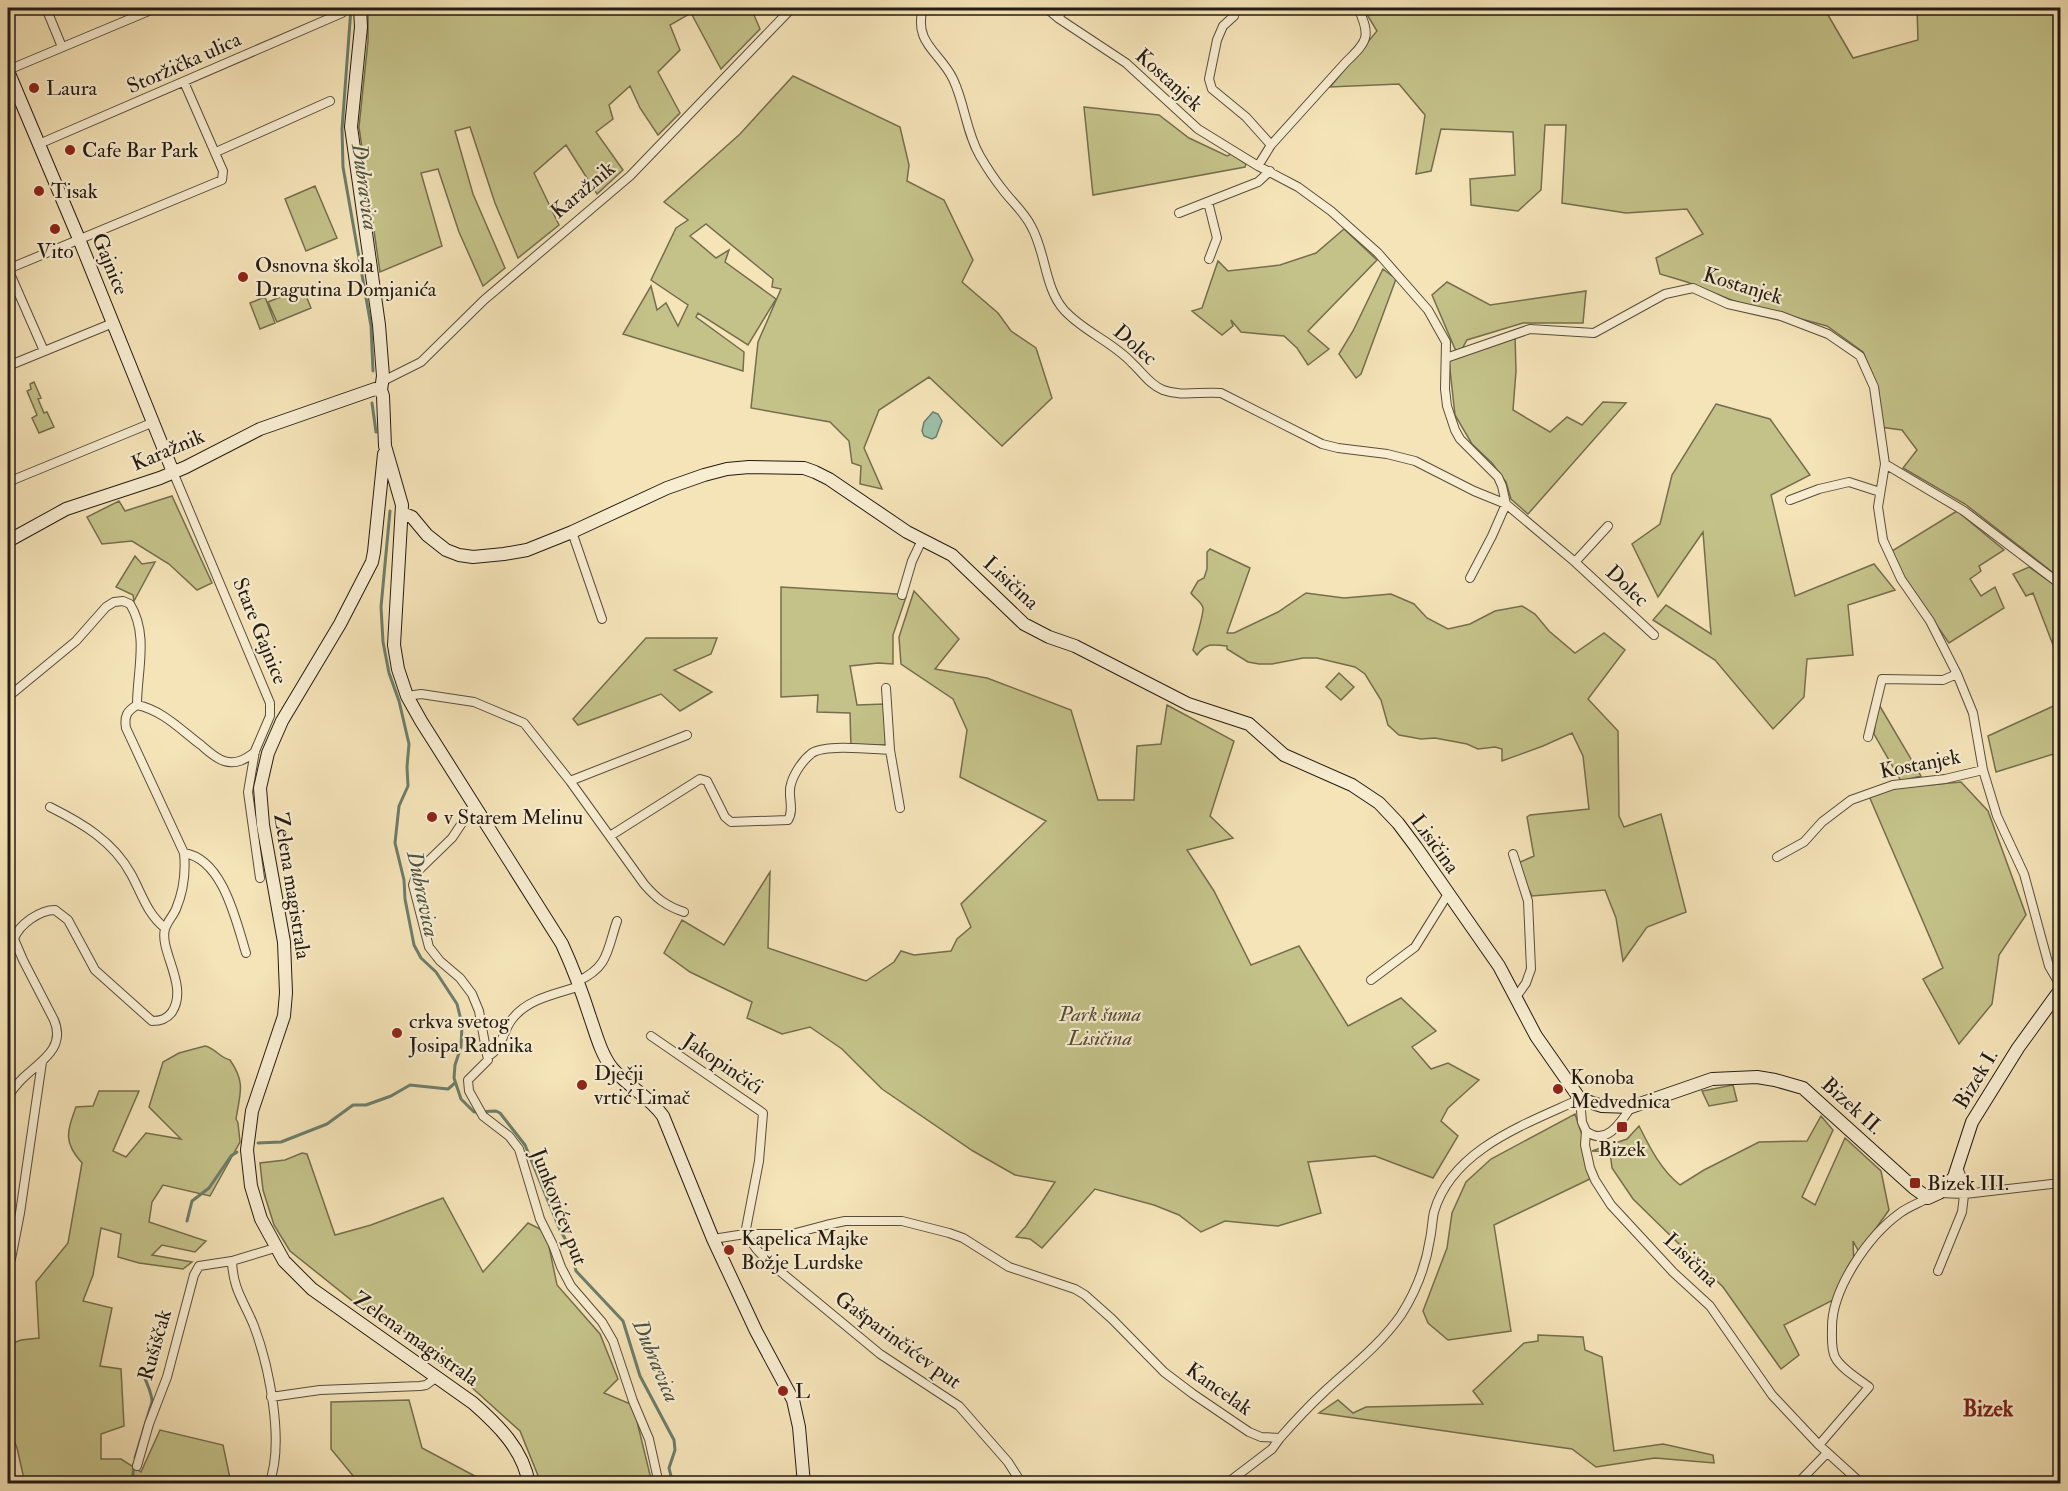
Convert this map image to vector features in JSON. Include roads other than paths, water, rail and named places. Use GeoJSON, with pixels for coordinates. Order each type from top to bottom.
{"type":"FeatureCollection","features":[{"type":"Feature","properties":{"kind":"street"},"geometry":{"type":"LineString","coordinates":[[46,8],[62,47]]}},
{"type":"Feature","properties":{"kind":"street"},"geometry":{"type":"LineString","coordinates":[[130,8],[134,17]]}},
{"type":"Feature","properties":{"kind":"street"},"geometry":{"type":"LineString","coordinates":[[8,70],[156,8]]}},
{"type":"Feature","properties":{"kind":"street"},"geometry":{"type":"LineString","coordinates":[[360,8],[361,27],[351,127],[378,325],[385,446],[402,513],[394,645],[398,669],[407,696],[421,721],[562,944],[602,1050],[612,1067],[663,1116],[713,1239],[756,1331],[793,1400],[799,1427],[804,1484]]}},
{"type":"Feature","properties":{"kind":"street","name":"Karažnik"},"geometry":{"type":"LineString","coordinates":[[8,541],[66,509],[173,472],[260,429],[382,386],[421,362],[490,293],[630,176],[792,8]]}},
{"type":"Feature","properties":{"kind":"street","name":"Dolec"},"geometry":{"type":"LineString","coordinates":[[922,8],[921,30],[925,41],[952,78],[972,139],[1001,189],[1024,214],[1032,228],[1056,298],[1072,318],[1120,351],[1145,378],[1160,389],[1186,394],[1221,393],[1323,444],[1415,461],[1474,491],[1506,504],[1575,562],[1654,635]]}},
{"type":"Feature","properties":{"kind":"street","name":"Kostanjek"},"geometry":{"type":"LineString","coordinates":[[1046,8],[1126,63],[1198,129],[1258,166],[1298,187],[1323,205],[1378,253],[1428,310],[1446,342],[1445,389],[1447,406],[1455,430],[1460,439],[1498,477],[1506,504]]}},
{"type":"Feature","properties":{"kind":"street"},"geometry":{"type":"LineString","coordinates":[[1058,18],[1064,8]]}},
{"type":"Feature","properties":{"kind":"street"},"geometry":{"type":"LineString","coordinates":[[1258,166],[1271,145],[1359,50],[1366,39],[1367,31],[1358,8]]}},
{"type":"Feature","properties":{"kind":"street","name":"Storžička ulica"},"geometry":{"type":"LineString","coordinates":[[39,144],[342,13]]}},
{"type":"Feature","properties":{"kind":"street","name":"Kostanjek"},"geometry":{"type":"LineString","coordinates":[[1234,16],[1223,27],[1217,40],[1209,79],[1212,89],[1246,117],[1271,145]]}},
{"type":"Feature","properties":{"kind":"street","name":"Gajnice"},"geometry":{"type":"LineString","coordinates":[[8,70],[173,472]]}},
{"type":"Feature","properties":{"kind":"street"},"geometry":{"type":"LineString","coordinates":[[44,351],[8,269],[219,182],[224,177],[216,152],[184,82]]}},
{"type":"Feature","properties":{"kind":"street"},"geometry":{"type":"LineString","coordinates":[[216,152],[330,101]]}},
{"type":"Feature","properties":{"kind":"street"},"geometry":{"type":"LineString","coordinates":[[1179,213],[1258,182],[1270,171]]}},
{"type":"Feature","properties":{"kind":"street"},"geometry":{"type":"LineString","coordinates":[[1208,202],[1216,238],[1209,259]]}},
{"type":"Feature","properties":{"kind":"street","name":"Kostanjek"},"geometry":{"type":"LineString","coordinates":[[1446,358],[1530,329],[1594,333],[1665,294],[1693,288],[1728,304],[1781,316],[1828,334],[1860,356],[1874,387],[1885,464],[1878,507],[1883,540],[1901,579],[1930,621],[1957,674],[1973,713],[1983,770],[1997,816],[2024,874],[2049,966],[2061,985]]}},
{"type":"Feature","properties":{"kind":"street"},"geometry":{"type":"LineString","coordinates":[[8,366],[113,323]]}},
{"type":"Feature","properties":{"kind":"street"},"geometry":{"type":"LineString","coordinates":[[8,482],[154,422]]}},
{"type":"Feature","properties":{"kind":"street","name":"Zelena magistrala"},"geometry":{"type":"LineString","coordinates":[[385,446],[372,562],[340,624],[282,721],[268,753],[260,788],[263,825],[284,942],[286,993],[284,1016],[252,1112],[247,1150],[254,1197],[261,1219],[275,1248],[293,1272],[312,1289],[473,1402],[504,1433],[516,1449],[529,1484]]}},
{"type":"Feature","properties":{"kind":"street"},"geometry":{"type":"LineString","coordinates":[[1885,464],[1964,511],[2061,584]]}},
{"type":"Feature","properties":{"kind":"street","name":"Lisičina"},"geometry":{"type":"LineString","coordinates":[[402,513],[412,517],[427,535],[446,550],[459,555],[473,556],[504,554],[527,550],[667,488],[704,475],[727,469],[804,468],[829,479],[907,532],[952,555],[1024,624],[1049,637],[1075,646],[1188,704],[1249,724],[1284,755],[1359,789],[1379,803],[1405,831],[1499,966],[1536,1036],[1580,1099],[1582,1122],[1587,1131],[1585,1145],[1590,1168],[1611,1205],[1673,1272],[1710,1306],[1772,1395],[1819,1445]]}},
{"type":"Feature","properties":{"kind":"street","name":"Stare Gajnice"},"geometry":{"type":"LineString","coordinates":[[173,472],[270,703],[270,716],[255,751],[248,792],[260,878]]}},
{"type":"Feature","properties":{"kind":"street"},"geometry":{"type":"LineString","coordinates":[[1790,500],[1819,489],[1849,482],[1880,492]]}},
{"type":"Feature","properties":{"kind":"street"},"geometry":{"type":"LineString","coordinates":[[380,494],[392,494],[400,498]]}},
{"type":"Feature","properties":{"kind":"street"},"geometry":{"type":"LineString","coordinates":[[1470,578],[1506,504]]}},
{"type":"Feature","properties":{"kind":"street","name":"Dolec"},"geometry":{"type":"LineString","coordinates":[[1575,562],[1608,526]]}},
{"type":"Feature","properties":{"kind":"street"},"geometry":{"type":"LineString","coordinates":[[572,532],[602,619]]}},
{"type":"Feature","properties":{"kind":"street"},"geometry":{"type":"LineString","coordinates":[[902,595],[912,561],[922,540]]}},
{"type":"Feature","properties":{"kind":"street"},"geometry":{"type":"LineString","coordinates":[[8,697],[76,641],[106,607],[114,602],[123,601],[130,604],[140,623],[137,705]]}},
{"type":"Feature","properties":{"kind":"street","name":"Kostanjek"},"geometry":{"type":"LineString","coordinates":[[1868,737],[1882,679],[1943,680],[1957,674]]}},
{"type":"Feature","properties":{"kind":"street"},"geometry":{"type":"LineString","coordinates":[[886,688],[890,750],[900,808]]}},
{"type":"Feature","properties":{"kind":"street"},"geometry":{"type":"LineString","coordinates":[[407,696],[421,694],[474,702],[524,723],[570,781],[644,884],[658,900],[670,908],[684,912]]}},
{"type":"Feature","properties":{"kind":"street"},"geometry":{"type":"LineString","coordinates":[[8,1097],[23,1078],[42,1062],[56,1043],[57,1029],[15,943],[15,936],[19,930],[42,912],[51,909],[59,912],[68,920],[99,975],[132,1001],[152,1021],[160,1021],[173,1010],[177,995],[174,969],[165,940],[165,928],[175,910],[183,887],[184,853],[126,728],[125,719],[129,710],[137,705],[150,708],[224,761],[239,761],[255,751]]}},
{"type":"Feature","properties":{"kind":"street"},"geometry":{"type":"LineString","coordinates":[[570,781],[687,735]]}},
{"type":"Feature","properties":{"kind":"street"},"geometry":{"type":"LineString","coordinates":[[609,836],[700,779],[707,781],[725,818],[731,822],[788,820],[791,815],[790,785],[795,774],[813,752],[827,749],[890,750]]}},
{"type":"Feature","properties":{"kind":"street","name":"Kostanjek"},"geometry":{"type":"LineString","coordinates":[[1777,857],[1804,842],[1822,822],[1851,800],[1893,785],[1945,779],[1983,770]]}},
{"type":"Feature","properties":{"kind":"street"},"geometry":{"type":"LineString","coordinates":[[474,806],[452,838],[418,871],[413,885],[429,948],[460,978],[472,994],[479,1011],[488,1056]]}},
{"type":"Feature","properties":{"kind":"street"},"geometry":{"type":"LineString","coordinates":[[50,807],[94,832],[107,844],[130,873],[152,916],[165,928]]}},
{"type":"Feature","properties":{"kind":"street"},"geometry":{"type":"LineString","coordinates":[[184,853],[198,857],[213,871],[225,894],[246,953]]}},
{"type":"Feature","properties":{"kind":"street"},"geometry":{"type":"LineString","coordinates":[[1513,854],[1528,901],[1531,969],[1526,983],[1516,997]]}},
{"type":"Feature","properties":{"kind":"street","name":"Lisičina"},"geometry":{"type":"LineString","coordinates":[[1371,980],[1415,947],[1448,894]]}},
{"type":"Feature","properties":{"kind":"street"},"geometry":{"type":"LineString","coordinates":[[579,984],[600,967],[618,921]]}},
{"type":"Feature","properties":{"kind":"street","name":"Junkovićev put"},"geometry":{"type":"LineString","coordinates":[[579,984],[521,1008],[511,1020],[496,1051],[488,1056],[485,1064],[468,1080],[468,1087],[483,1116],[509,1136],[519,1149],[540,1220],[561,1267],[571,1286],[602,1322],[613,1341],[633,1401],[649,1439],[658,1484]]}},
{"type":"Feature","properties":{"kind":"street","name":"Bizek I."},"geometry":{"type":"LineString","coordinates":[[1934,1196],[1954,1177],[1972,1122],[2018,1048],[2061,990]]}},
{"type":"Feature","properties":{"kind":"street","name":"Jakopinčići"},"geometry":{"type":"LineString","coordinates":[[651,1036],[763,1113],[759,1161],[745,1234]]}},
{"type":"Feature","properties":{"kind":"street"},"geometry":{"type":"LineString","coordinates":[[11,1259],[42,1062]]}},
{"type":"Feature","properties":{"kind":"street","name":"Bizek II."},"geometry":{"type":"LineString","coordinates":[[1580,1099],[1602,1106],[1631,1107],[1722,1077],[1757,1077],[1794,1085],[1803,1088],[1914,1188],[1934,1196]]}},
{"type":"Feature","properties":{"kind":"street"},"geometry":{"type":"LineString","coordinates":[[1226,1484],[1272,1449],[1323,1392],[1382,1339],[1402,1312],[1411,1298],[1423,1268],[1430,1241],[1433,1214],[1445,1185],[1457,1170],[1491,1144],[1522,1125],[1580,1099]]}},
{"type":"Feature","properties":{"kind":"street"},"geometry":{"type":"LineString","coordinates":[[1587,1131],[1597,1137],[1606,1135],[1613,1131],[1631,1107]]}},
{"type":"Feature","properties":{"kind":"street"},"geometry":{"type":"LineString","coordinates":[[1938,1271],[1962,1212],[1965,1187],[1958,1167]]}},
{"type":"Feature","properties":{"kind":"street"},"geometry":{"type":"LineString","coordinates":[[1862,1484],[1819,1445],[1869,1387],[1836,1359],[1833,1353],[1832,1318],[1839,1291],[1849,1271],[1882,1230],[1900,1213],[1934,1196],[2061,1183]]}},
{"type":"Feature","properties":{"kind":"street","name":"Kancelak"},"geometry":{"type":"LineString","coordinates":[[713,1239],[745,1234],[792,1234],[845,1221],[902,1221],[949,1233],[963,1238],[1009,1267],[1075,1289],[1085,1295],[1164,1372],[1193,1394],[1249,1432],[1262,1437],[1280,1438]]}},
{"type":"Feature","properties":{"kind":"street","name":"Gašparinčićev put"},"geometry":{"type":"LineString","coordinates":[[745,1234],[770,1263],[870,1347],[959,1406],[1008,1462],[1022,1484]]}},
{"type":"Feature","properties":{"kind":"street","name":"Rušiščak"},"geometry":{"type":"LineString","coordinates":[[137,1466],[149,1424],[167,1377],[194,1275],[199,1266],[232,1261],[275,1248]]}},
{"type":"Feature","properties":{"kind":"street"},"geometry":{"type":"LineString","coordinates":[[232,1261],[236,1290],[253,1324],[261,1348],[275,1417],[275,1463],[269,1484]]}},
{"type":"Feature","properties":{"kind":"street"},"geometry":{"type":"LineString","coordinates":[[271,1397],[320,1390],[420,1386],[426,1385],[437,1377]]}},
{"type":"Feature","properties":{"kind":"street"},"geometry":{"type":"LineString","coordinates":[[1797,1484],[1827,1453]]}},
{"type":"Feature","properties":{"kind":"waterway","name":"Dubravica"},"geometry":{"type":"LineString","coordinates":[[351,8],[342,129],[343,167],[371,326],[373,371]]}},
{"type":"Feature","properties":{"kind":"waterway","name":"Dubravica"},"geometry":{"type":"LineString","coordinates":[[372,403],[376,432]]}},
{"type":"Feature","properties":{"kind":"waterway","name":"Dubravica"},"geometry":{"type":"LineString","coordinates":[[390,511],[381,607],[383,642],[389,673],[399,701],[409,744],[408,786],[399,806],[395,843],[404,880],[405,899],[414,945],[421,958],[436,972],[457,1004],[462,1024],[461,1047],[455,1065],[454,1078],[461,1099],[474,1112],[496,1111],[500,1113],[525,1145],[560,1230],[570,1247],[576,1271],[623,1321],[640,1376],[674,1440],[675,1450],[669,1468],[673,1484]]}},
{"type":"Feature","properties":{"kind":"waterway"},"geometry":{"type":"LineString","coordinates":[[258,1143],[281,1142],[327,1124],[353,1105],[366,1105],[391,1096],[410,1085],[448,1089],[455,1083]]}},
{"type":"Feature","properties":{"kind":"waterway"},"geometry":{"type":"LineString","coordinates":[[187,1221],[192,1201],[209,1188],[231,1156],[237,1152]]}},
{"type":"Feature","properties":{"kind":"waterway"},"geometry":{"type":"LineString","coordinates":[[135,1458],[152,1402],[143,1370]]}},
{"type":"Feature","properties":{"kind":"waterway"},"geometry":{"type":"LineString","coordinates":[[132,1484],[134,1464]]}},
{"type":"Feature","properties":{"kind":"place","name":"Laura"},"geometry":{"type":"Point","coordinates":[34,88]}},
{"type":"Feature","properties":{"kind":"place","name":"Cafe Bar Park"},"geometry":{"type":"Point","coordinates":[70,150]}},
{"type":"Feature","properties":{"kind":"place","name":"Tisak"},"geometry":{"type":"Point","coordinates":[39,191]}},
{"type":"Feature","properties":{"kind":"place","name":"Vito"},"geometry":{"type":"Point","coordinates":[55,229]}},
{"type":"Feature","properties":{"kind":"place","name":"Osnovna škola Dragutina Domjanića"},"geometry":{"type":"Point","coordinates":[243,277]}},
{"type":"Feature","properties":{"kind":"place","name":"v Starem Melinu"},"geometry":{"type":"Point","coordinates":[432,817]}},
{"type":"Feature","properties":{"kind":"place","name":"crkva svetog Josipa Radnika"},"geometry":{"type":"Point","coordinates":[397,1033]}},
{"type":"Feature","properties":{"kind":"place","name":"Dječji vrtić Limač"},"geometry":{"type":"Point","coordinates":[582,1085]}},
{"type":"Feature","properties":{"kind":"place","name":"Konoba Medvednica"},"geometry":{"type":"Point","coordinates":[1558,1089]}},
{"type":"Feature","properties":{"kind":"place","name":"Bizek"},"geometry":{"type":"Point","coordinates":[1622,1127]}},
{"type":"Feature","properties":{"kind":"place","name":"Bizek III."},"geometry":{"type":"Point","coordinates":[1915,1183]}},
{"type":"Feature","properties":{"kind":"place","name":"Kapelica Majke Božje Lurdske"},"geometry":{"type":"Point","coordinates":[729,1250]}},
{"type":"Feature","properties":{"kind":"place","name":"L"},"geometry":{"type":"Point","coordinates":[783,1391]}},
{"type":"Feature","properties":{"kind":"district","name":"Bizek"},"geometry":{"type":"Point","coordinates":[1988,1409]}},
{"type":"Feature","properties":{"kind":"park label","name":"Park šuma Lisičina"},"geometry":{"type":"Point","coordinates":[1100,1026]}}]}
